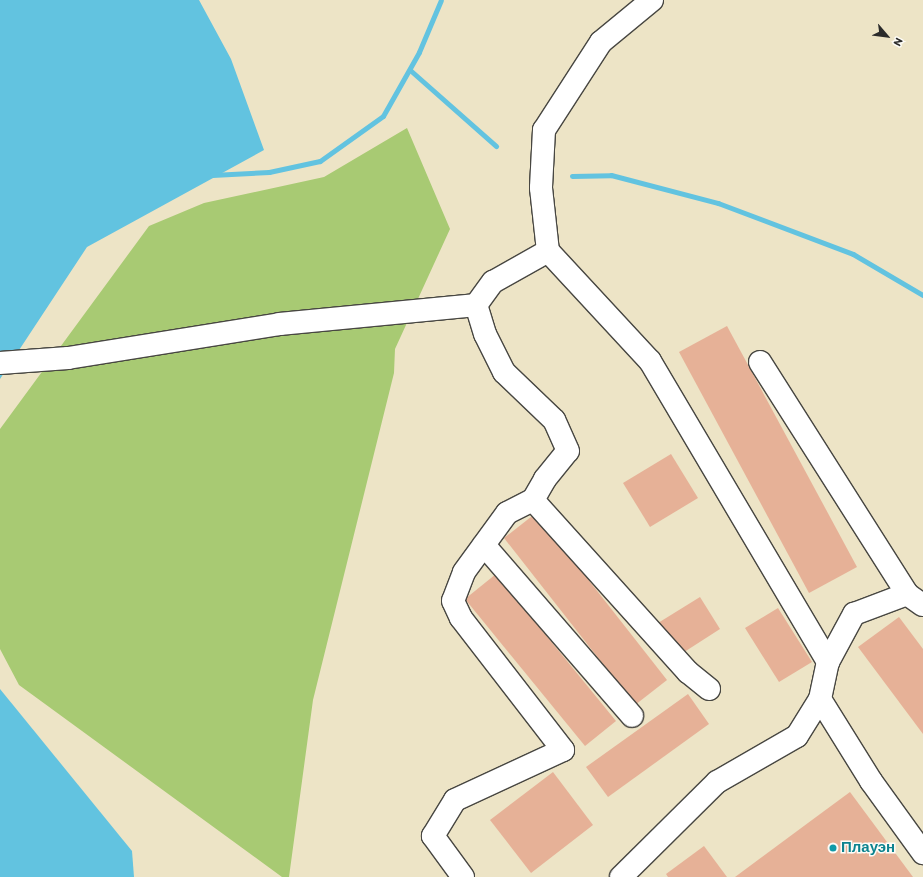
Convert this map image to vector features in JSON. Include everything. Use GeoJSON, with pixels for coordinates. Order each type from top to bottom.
{"type":"FeatureCollection","features":[{"type":"Feature","properties":{"kind":"lane"},"geometry":{"type":"LineString","coordinates":[[652,0],[600,42],[544,130],[541,188],[548,251],[650,361],[828,662]]}},
{"type":"Feature","properties":{"kind":"lane"},"geometry":{"type":"LineString","coordinates":[[0,363],[68,358],[280,324],[476,305],[492,282],[548,251]]}},
{"type":"Feature","properties":{"kind":"lane"},"geometry":{"type":"LineString","coordinates":[[463,877],[432,836],[455,800],[563,750],[461,618],[453,601],[464,572],[507,513],[533,500],[545,479],[568,451],[554,420],[504,372],[485,334],[476,305]]}},
{"type":"Feature","properties":{"kind":"lane"},"geometry":{"type":"LineString","coordinates":[[621,877],[717,782],[797,736],[820,699],[828,662],[854,614],[915,600],[760,362]]}},
{"type":"Feature","properties":{"kind":"lane"},"geometry":{"type":"LineString","coordinates":[[533,500],[688,672],[709,689]]}},
{"type":"Feature","properties":{"kind":"lane"},"geometry":{"type":"LineString","coordinates":[[484,545],[632,716]]}},
{"type":"Feature","properties":{"kind":"lane"},"geometry":{"type":"LineString","coordinates":[[820,699],[871,781],[923,853]]}},
{"type":"Feature","properties":{"kind":"green space"},"geometry":{"type":"Polygon","coordinates":[[[407,128],[450,229],[395,349],[394,373],[313,700],[289,877],[282,877],[19,685],[0,649],[0,429],[149,226],[204,203],[324,177],[407,128]]]}},
{"type":"Feature","properties":{"kind":"water"},"geometry":{"type":"Polygon","coordinates":[[[0,0],[199,0],[231,59],[264,150],[87,247],[0,379],[0,0]]]}},
{"type":"Feature","properties":{"kind":"water"},"geometry":{"type":"Polygon","coordinates":[[[0,689],[132,851],[134,877],[0,877],[0,689]]]}},
{"type":"Feature","properties":{"kind":"building"},"geometry":{"type":"Polygon","coordinates":[[[727,326],[857,567],[809,593],[679,352],[727,326]]]}},
{"type":"Feature","properties":{"kind":"building"},"geometry":{"type":"Polygon","coordinates":[[[671,454],[698,498],[650,527],[623,483],[671,454]]]}},
{"type":"Feature","properties":{"kind":"building"},"geometry":{"type":"Polygon","coordinates":[[[536,513],[667,680],[635,705],[504,538],[536,513]]]}},
{"type":"Feature","properties":{"kind":"building"},"geometry":{"type":"Polygon","coordinates":[[[496,574],[616,721],[585,746],[465,599],[496,574]]]}},
{"type":"Feature","properties":{"kind":"building"},"geometry":{"type":"Polygon","coordinates":[[[700,597],[720,629],[678,656],[658,623],[700,597]]]}},
{"type":"Feature","properties":{"kind":"building"},"geometry":{"type":"Polygon","coordinates":[[[778,608],[812,662],[779,682],[745,628],[778,608]]]}},
{"type":"Feature","properties":{"kind":"building"},"geometry":{"type":"Polygon","coordinates":[[[899,617],[923,649],[923,734],[858,647],[899,617]]]}},
{"type":"Feature","properties":{"kind":"building"},"geometry":{"type":"Polygon","coordinates":[[[688,694],[709,724],[608,797],[586,767],[688,694]]]}},
{"type":"Feature","properties":{"kind":"building"},"geometry":{"type":"Polygon","coordinates":[[[553,772],[593,825],[531,873],[490,820],[553,772]]]}},
{"type":"Feature","properties":{"kind":"building","name":"Плауэн"},"geometry":{"type":"Polygon","coordinates":[[[850,792],[913,877],[735,877],[812,820],[850,792]]]}},
{"type":"Feature","properties":{"kind":"building"},"geometry":{"type":"Polygon","coordinates":[[[704,846],[727,877],[668,877],[666,874],[704,846]]]}},
{"type":"Feature","properties":{"kind":"waterway"},"geometry":{"type":"LineString","coordinates":[[212,175],[269,172],[320,161],[383,116],[419,52],[441,0]]}},
{"type":"Feature","properties":{"kind":"waterway"},"geometry":{"type":"LineString","coordinates":[[410,70],[496,146]]}},
{"type":"Feature","properties":{"kind":"waterway"},"geometry":{"type":"LineString","coordinates":[[572,176],[611,175],[718,203],[853,254],[923,295]]}},
{"type":"Feature","properties":{"kind":"place","name":"Плауэн"},"geometry":{"type":"Point","coordinates":[833,848]}}]}
